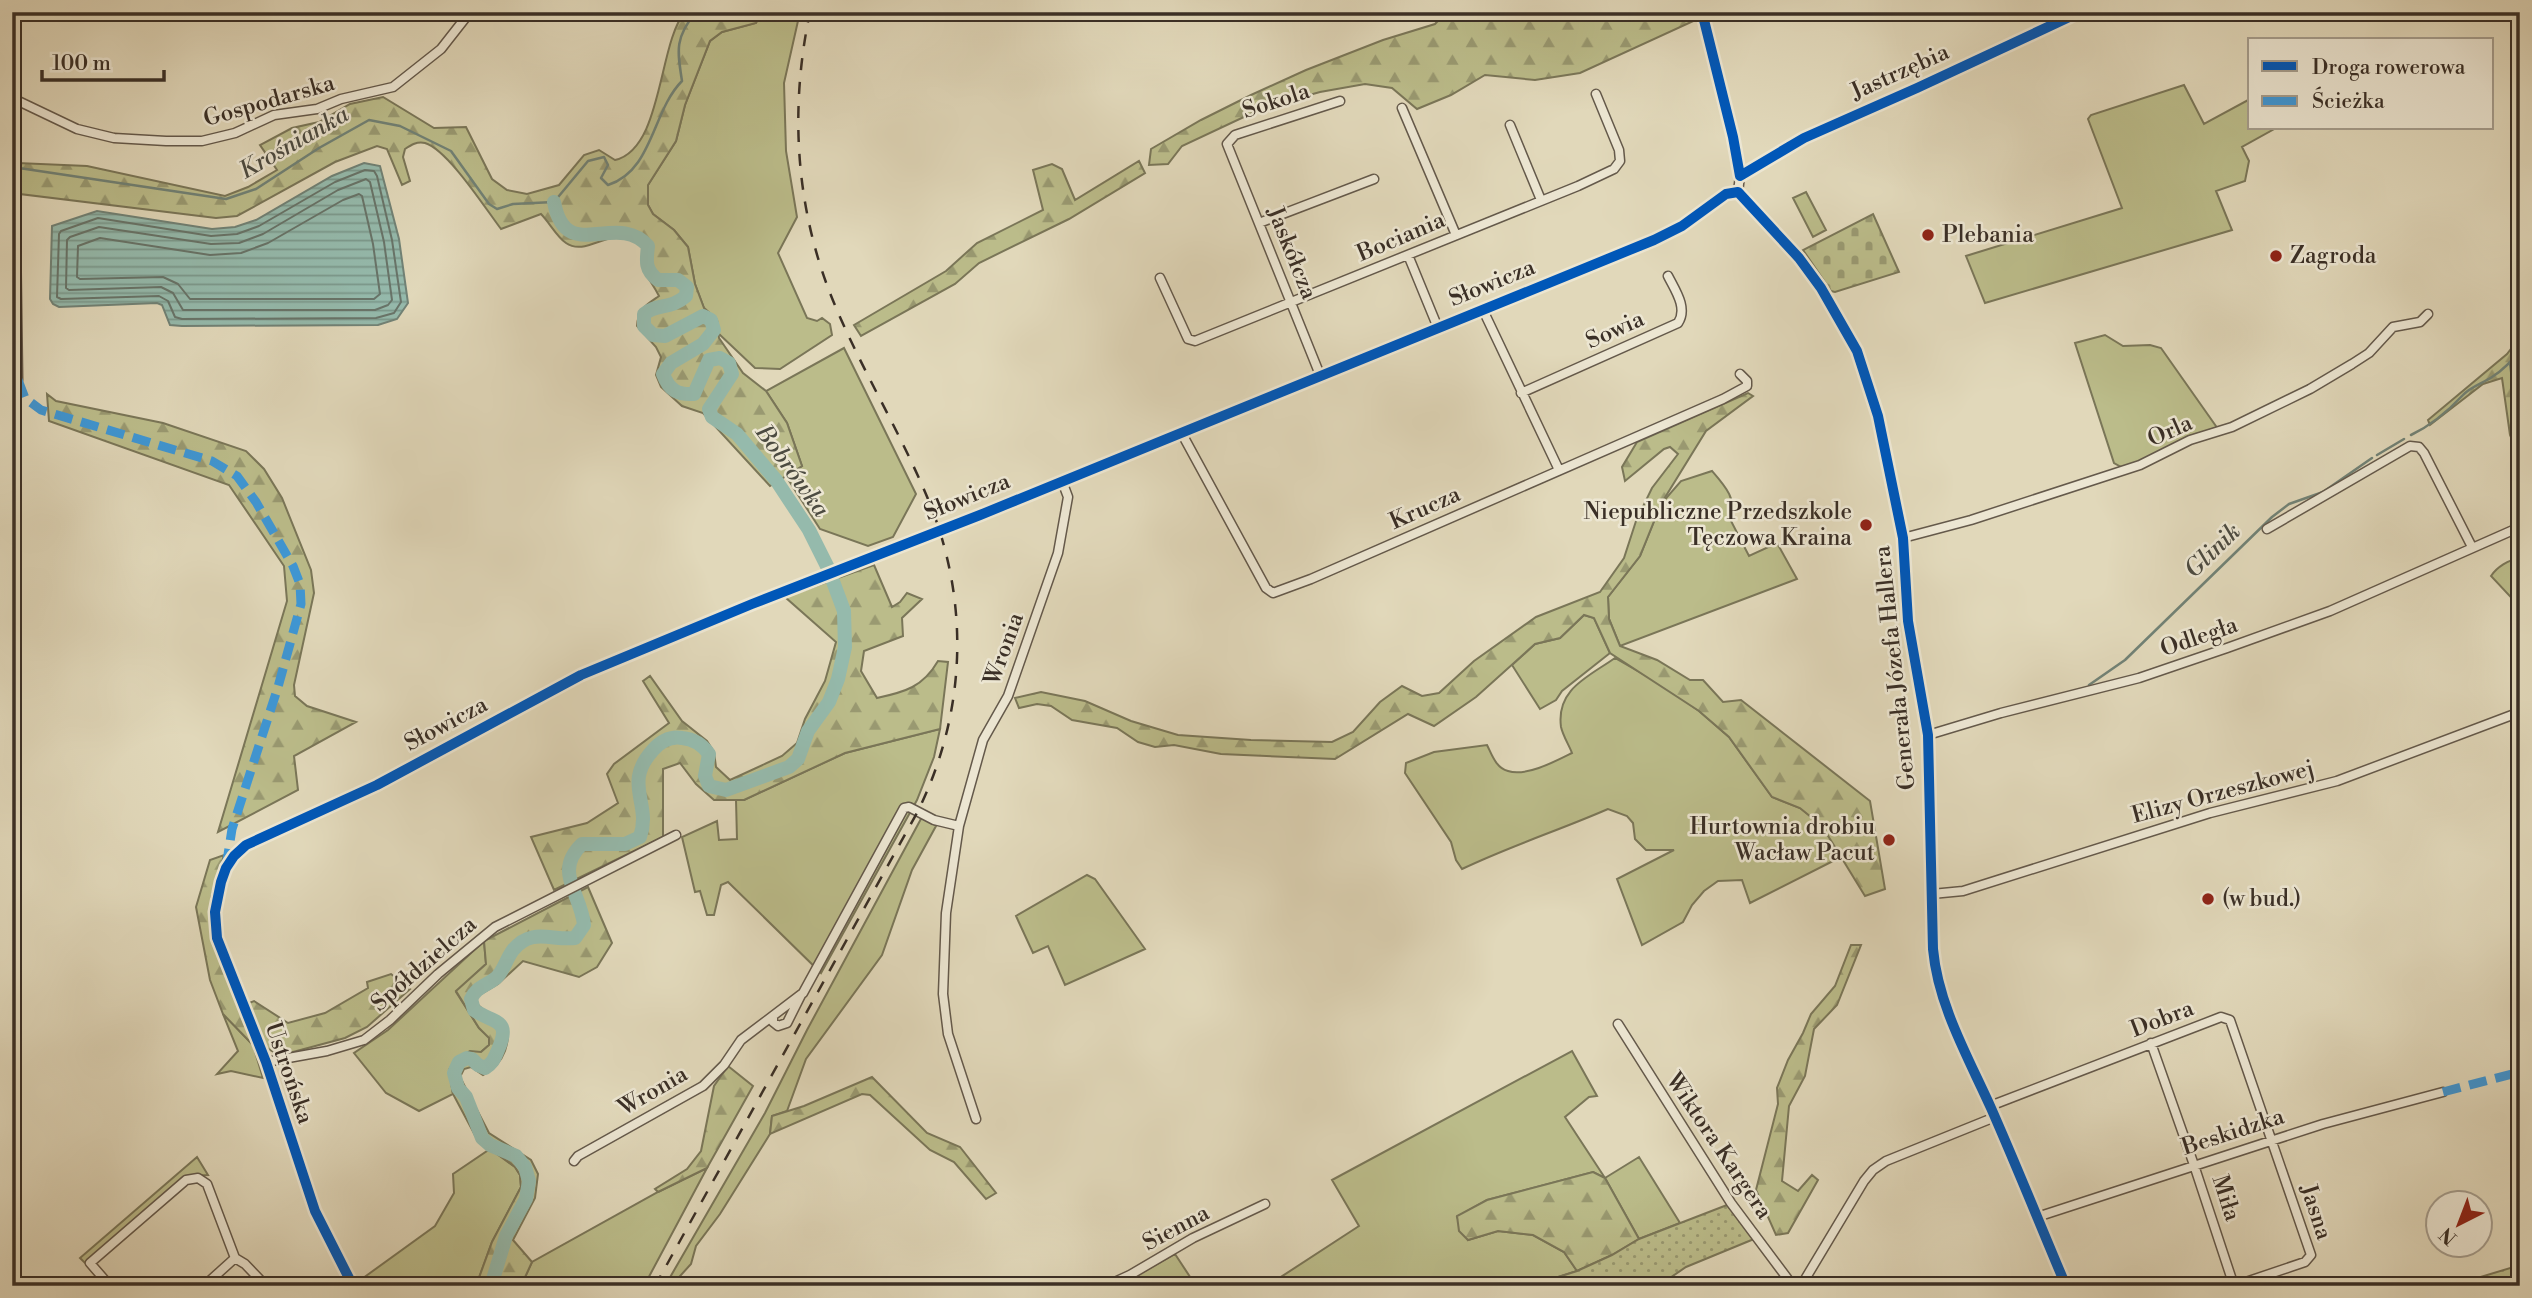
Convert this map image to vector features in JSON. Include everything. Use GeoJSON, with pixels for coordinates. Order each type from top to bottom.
{"type":"FeatureCollection","features":[{"type":"Feature","properties":{"kind":"street","name":"Gospodarska"},"geometry":{"type":"LineString","coordinates":[[12,97],[77,129],[114,138],[202,141],[235,133],[274,116],[317,108],[341,99],[393,87],[441,49],[470,12]]}},
{"type":"Feature","properties":{"kind":"street"},"geometry":{"type":"LineString","coordinates":[[1702,12],[1733,137],[1740,176],[1738,192]]}},
{"type":"Feature","properties":{"kind":"street","name":"Jastrzębia"},"geometry":{"type":"LineString","coordinates":[[1740,176],[1804,138],[2080,12]]}},
{"type":"Feature","properties":{"kind":"street","name":"Bociania"},"geometry":{"type":"LineString","coordinates":[[1160,278],[1188,339],[1195,341],[1609,172],[1620,162],[1619,150],[1596,94]]}},
{"type":"Feature","properties":{"kind":"street","name":"Sokola"},"geometry":{"type":"LineString","coordinates":[[1227,144],[1235,135],[1340,101]]}},
{"type":"Feature","properties":{"kind":"street"},"geometry":{"type":"LineString","coordinates":[[1402,108],[1456,235]]}},
{"type":"Feature","properties":{"kind":"street"},"geometry":{"type":"LineString","coordinates":[[1510,125],[1541,200]]}},
{"type":"Feature","properties":{"kind":"street","name":"Jaskółcza"},"geometry":{"type":"LineString","coordinates":[[1227,144],[1320,376]]}},
{"type":"Feature","properties":{"kind":"street"},"geometry":{"type":"LineString","coordinates":[[14,166],[18,380]]}},
{"type":"Feature","properties":{"kind":"street"},"geometry":{"type":"LineString","coordinates":[[1259,223],[1374,179]]}},
{"type":"Feature","properties":{"kind":"street","name":"Słowicza"},"geometry":{"type":"LineString","coordinates":[[226,867],[246,845],[377,785],[581,675],[1669,233],[1726,194],[1738,192]]}},
{"type":"Feature","properties":{"kind":"street","name":"Generała Józefa Hallera"},"geometry":{"type":"LineString","coordinates":[[1738,192],[1814,278],[1857,351],[1878,416],[1903,538],[1908,621],[1928,735],[1933,948],[1936,974],[1968,1060],[2066,1286]]}},
{"type":"Feature","properties":{"kind":"street"},"geometry":{"type":"LineString","coordinates":[[1408,256],[1438,328]]}},
{"type":"Feature","properties":{"kind":"street","name":"Sowia"},"geometry":{"type":"LineString","coordinates":[[1521,393],[1678,323],[1683,310],[1668,276]]}},
{"type":"Feature","properties":{"kind":"street"},"geometry":{"type":"LineString","coordinates":[[1483,310],[1559,470]]}},
{"type":"Feature","properties":{"kind":"street","name":"Orla"},"geometry":{"type":"LineString","coordinates":[[1903,538],[1971,520],[2140,465],[2190,440],[2232,427],[2310,389],[2352,364],[2369,353],[2393,327],[2420,321],[2428,314]]}},
{"type":"Feature","properties":{"kind":"street","name":"Krucza"},"geometry":{"type":"LineString","coordinates":[[1181,432],[1266,587],[1273,593],[1324,574],[1723,399],[1747,386],[1747,381],[1740,373]]}},
{"type":"Feature","properties":{"kind":"street"},"geometry":{"type":"LineString","coordinates":[[2267,529],[2410,446],[2419,447],[2424,453],[2472,547]]}},
{"type":"Feature","properties":{"kind":"street","name":"Wronia"},"geometry":{"type":"LineString","coordinates":[[976,1119],[948,1034],[943,994],[946,913],[959,826],[983,740],[1008,696],[1058,553],[1068,497],[1062,481]]}},
{"type":"Feature","properties":{"kind":"street","name":"Odległa"},"geometry":{"type":"LineString","coordinates":[[1928,735],[2001,713],[2139,678],[2227,648],[2330,611],[2520,527]]}},
{"type":"Feature","properties":{"kind":"street","name":"Elizy Orzeszkowej"},"geometry":{"type":"LineString","coordinates":[[1932,894],[1963,891],[2197,816],[2337,781],[2520,712]]}},
{"type":"Feature","properties":{"kind":"street","name":"Wronia"},"geometry":{"type":"LineString","coordinates":[[773,1016],[773,1022],[778,1027],[788,1023],[904,808],[909,807],[934,820],[959,826]]}},
{"type":"Feature","properties":{"kind":"street","name":"Spółdzielcza"},"geometry":{"type":"LineString","coordinates":[[266,1062],[327,1052],[364,1040],[495,926],[676,835]]}},
{"type":"Feature","properties":{"kind":"street","name":"Ustrońska"},"geometry":{"type":"LineString","coordinates":[[226,867],[215,912],[217,938],[266,1062],[315,1211],[353,1286]]}},
{"type":"Feature","properties":{"kind":"street","name":"Wronia"},"geometry":{"type":"LineString","coordinates":[[574,1161],[614,1135],[703,1086],[724,1065],[741,1040],[803,993]]}},
{"type":"Feature","properties":{"kind":"street","name":"Dobra"},"geometry":{"type":"LineString","coordinates":[[1990,1106],[2221,1017],[2230,1020],[2272,1140]]}},
{"type":"Feature","properties":{"kind":"street","name":"Wiktora Kargera"},"geometry":{"type":"LineString","coordinates":[[1618,1024],[1731,1203],[1793,1286]]}},
{"type":"Feature","properties":{"kind":"street","name":"Miła"},"geometry":{"type":"LineString","coordinates":[[2151,1043],[2234,1286]]}},
{"type":"Feature","properties":{"kind":"street","name":"Beskidzka"},"geometry":{"type":"LineString","coordinates":[[2037,1217],[2323,1124],[2444,1092]]}},
{"type":"Feature","properties":{"kind":"street"},"geometry":{"type":"LineString","coordinates":[[1801,1286],[1873,1170],[1886,1161],[1995,1117]]}},
{"type":"Feature","properties":{"kind":"street","name":"Jasna"},"geometry":{"type":"LineString","coordinates":[[2234,1286],[2305,1262],[2311,1255],[2272,1140]]}},
{"type":"Feature","properties":{"kind":"street"},"geometry":{"type":"LineString","coordinates":[[110,1286],[90,1263],[191,1178],[203,1180],[207,1184],[234,1258],[266,1286]]}},
{"type":"Feature","properties":{"kind":"street","name":"Sienna"},"geometry":{"type":"LineString","coordinates":[[1105,1286],[1130,1276],[1193,1238],[1265,1205]]}},
{"type":"Feature","properties":{"kind":"street"},"geometry":{"type":"LineString","coordinates":[[204,1286],[234,1258]]}},
{"type":"Feature","properties":{"kind":"green space"},"geometry":{"type":"Polygon","coordinates":[[[685,12],[761,12],[756,23],[722,32],[710,41],[685,105],[676,141],[648,185],[648,205],[653,214],[674,230],[688,247],[695,284],[704,308],[717,320],[719,338],[743,373],[766,391],[787,423],[802,466],[770,486],[703,413],[682,406],[661,387],[656,375],[661,357],[656,347],[637,326],[641,311],[659,296],[644,270],[643,248],[633,240],[623,237],[575,247],[566,243],[541,214],[501,229],[455,168],[444,156],[425,143],[417,143],[405,149],[403,157],[410,181],[402,185],[387,149],[377,146],[335,162],[237,216],[216,218],[20,194],[18,163],[87,166],[225,196],[248,187],[277,170],[260,145],[292,128],[319,122],[350,104],[383,97],[434,128],[466,127],[492,179],[507,190],[527,194],[559,185],[584,155],[599,150],[615,160],[631,152],[642,137],[651,117],[669,47],[685,12]]]}},
{"type":"Feature","properties":{"kind":"green space"},"geometry":{"type":"Polygon","coordinates":[[[761,12],[800,12],[784,83],[786,151],[797,217],[778,253],[807,318],[817,321],[822,318],[830,324],[832,335],[780,369],[755,368],[718,333],[717,320],[704,308],[695,284],[688,247],[674,230],[653,214],[648,205],[648,185],[676,141],[685,105],[710,41],[722,32],[756,23],[761,12]]]}},
{"type":"Feature","properties":{"kind":"green space"},"geometry":{"type":"Polygon","coordinates":[[[1446,12],[1698,12],[1700,18],[1580,73],[1535,80],[1485,75],[1451,95],[1417,109],[1392,88],[1365,84],[1320,92],[1263,108],[1182,146],[1168,164],[1149,165],[1151,149],[1201,120],[1306,70],[1383,40],[1435,24],[1446,12]]]}},
{"type":"Feature","properties":{"kind":"green space"},"geometry":{"type":"Polygon","coordinates":[[[2184,85],[2204,124],[2248,100],[2248,130],[2272,130],[2242,147],[2249,161],[2245,181],[2216,191],[2232,230],[1985,303],[1966,256],[2122,208],[2088,119],[2091,115],[2184,85]]]}},
{"type":"Feature","properties":{"kind":"green space"},"geometry":{"type":"Polygon","coordinates":[[[1139,161],[1145,173],[1069,219],[979,263],[955,284],[861,336],[854,325],[946,271],[977,243],[1043,210],[1033,170],[1052,164],[1062,169],[1075,200],[1139,161]]]}},
{"type":"Feature","properties":{"kind":"green space"},"geometry":{"type":"Polygon","coordinates":[[[1806,192],[1826,230],[1813,237],[1793,198],[1806,192]]]}},
{"type":"Feature","properties":{"kind":"green space"},"geometry":{"type":"Polygon","coordinates":[[[1873,214],[1899,272],[1831,291],[1803,250],[1873,214]]]}},
{"type":"Feature","properties":{"kind":"green space"},"geometry":{"type":"Polygon","coordinates":[[[2105,335],[2123,346],[2150,345],[2161,348],[2218,429],[2123,468],[2114,463],[2075,343],[2105,335]]]}},
{"type":"Feature","properties":{"kind":"green space"},"geometry":{"type":"Polygon","coordinates":[[[2520,337],[2520,458],[2510,435],[2502,378],[2483,384],[2430,425],[2428,420],[2507,354],[2520,337]]]}},
{"type":"Feature","properties":{"kind":"green space"},"geometry":{"type":"Polygon","coordinates":[[[844,348],[916,494],[893,537],[868,546],[820,529],[786,476],[802,466],[787,423],[766,391],[844,348]]]}},
{"type":"Feature","properties":{"kind":"green space"},"geometry":{"type":"Polygon","coordinates":[[[1748,393],[1753,396],[1706,431],[1661,504],[1640,556],[1608,597],[1609,619],[1620,646],[1657,660],[1690,680],[1703,680],[1723,702],[1741,700],[1870,801],[1885,889],[1865,896],[1822,826],[1800,808],[1772,797],[1729,737],[1699,711],[1610,653],[1594,618],[1584,615],[1560,638],[1535,644],[1476,697],[1434,726],[1408,714],[1335,759],[1221,754],[1174,745],[1155,747],[1138,742],[1117,728],[1072,720],[1051,706],[1037,704],[1019,708],[1015,698],[1041,692],[1085,701],[1131,721],[1178,735],[1332,742],[1353,732],[1380,702],[1402,686],[1422,696],[1439,693],[1474,661],[1536,617],[1600,592],[1624,558],[1636,521],[1652,488],[1678,454],[1670,447],[1664,449],[1625,481],[1622,467],[1637,442],[1748,393]]]}},
{"type":"Feature","properties":{"kind":"green space"},"geometry":{"type":"Polygon","coordinates":[[[47,394],[56,401],[163,423],[246,451],[264,469],[282,498],[311,570],[314,593],[294,685],[295,696],[307,706],[356,722],[294,756],[298,790],[218,832],[287,601],[284,566],[229,485],[49,421],[47,394]]]}},
{"type":"Feature","properties":{"kind":"green space"},"geometry":{"type":"Polygon","coordinates":[[[1712,471],[1729,494],[1733,506],[1731,521],[1749,556],[1777,543],[1797,579],[1620,646],[1609,619],[1608,597],[1640,556],[1661,504],[1681,481],[1712,471]]]}},
{"type":"Feature","properties":{"kind":"green space"},"geometry":{"type":"Polygon","coordinates":[[[2520,558],[2520,607],[2491,576],[2503,564],[2520,558]]]}},
{"type":"Feature","properties":{"kind":"green space"},"geometry":{"type":"Polygon","coordinates":[[[874,565],[892,607],[907,593],[922,599],[902,618],[903,636],[864,651],[861,671],[877,698],[912,687],[926,677],[938,661],[948,662],[940,729],[845,753],[744,800],[714,800],[696,784],[680,763],[663,769],[663,837],[554,890],[531,837],[587,823],[618,803],[607,774],[614,764],[669,723],[643,681],[650,676],[682,721],[707,741],[714,752],[716,767],[730,780],[782,756],[797,743],[805,719],[825,681],[836,642],[785,597],[874,565]]]}},
{"type":"Feature","properties":{"kind":"green space"},"geometry":{"type":"Polygon","coordinates":[[[1584,615],[1594,618],[1610,653],[1562,691],[1556,700],[1540,709],[1512,665],[1535,644],[1560,638],[1584,615]]]}},
{"type":"Feature","properties":{"kind":"green space"},"geometry":{"type":"Polygon","coordinates":[[[1615,658],[1662,685],[1699,711],[1729,737],[1772,797],[1800,808],[1823,826],[1841,857],[1750,903],[1742,880],[1718,881],[1704,891],[1692,905],[1683,922],[1642,945],[1617,879],[1674,850],[1646,850],[1635,839],[1633,823],[1627,816],[1608,809],[1462,869],[1456,860],[1451,842],[1405,773],[1406,763],[1434,752],[1487,745],[1500,767],[1508,771],[1523,772],[1572,753],[1561,727],[1564,703],[1576,685],[1615,658]]]}},
{"type":"Feature","properties":{"kind":"green space"},"geometry":{"type":"Polygon","coordinates":[[[940,729],[934,757],[917,800],[821,973],[728,882],[721,885],[714,915],[707,915],[700,891],[695,892],[682,837],[717,821],[719,840],[737,839],[736,800],[744,800],[845,753],[940,729]]]}},
{"type":"Feature","properties":{"kind":"green space"},"geometry":{"type":"Polygon","coordinates":[[[922,817],[936,826],[912,870],[882,955],[806,1059],[787,1111],[772,1116],[770,1134],[720,1214],[696,1246],[691,1264],[671,1286],[665,1286],[765,1113],[922,817]]]}},
{"type":"Feature","properties":{"kind":"green space"},"geometry":{"type":"Polygon","coordinates":[[[224,855],[211,898],[211,934],[253,1045],[223,1014],[210,980],[196,907],[210,860],[224,855]]]}},
{"type":"Feature","properties":{"kind":"green space"},"geometry":{"type":"Polygon","coordinates":[[[1087,875],[1095,879],[1145,949],[1065,985],[1048,946],[1033,953],[1016,916],[1087,875]]]}},
{"type":"Feature","properties":{"kind":"green space"},"geometry":{"type":"Polygon","coordinates":[[[588,887],[612,943],[597,967],[579,977],[523,961],[498,984],[478,996],[476,1002],[505,1024],[508,1039],[501,1059],[490,1071],[483,1075],[471,1067],[464,1069],[460,1077],[489,1133],[531,1160],[538,1174],[535,1198],[513,1240],[532,1262],[521,1286],[476,1286],[492,1242],[521,1187],[520,1175],[515,1167],[476,1137],[453,1094],[449,1070],[455,1060],[470,1051],[481,1052],[489,1045],[489,1038],[479,1028],[456,991],[486,964],[484,941],[588,887]]]}},
{"type":"Feature","properties":{"kind":"green space"},"geometry":{"type":"Polygon","coordinates":[[[484,941],[486,964],[456,992],[479,1028],[490,1038],[489,1045],[481,1052],[462,1056],[449,1070],[453,1094],[419,1111],[386,1093],[354,1053],[388,1030],[484,941]]]}},
{"type":"Feature","properties":{"kind":"green space"},"geometry":{"type":"Polygon","coordinates":[[[1851,945],[1861,945],[1837,1005],[1814,1029],[1805,1076],[1789,1106],[1782,1181],[1798,1191],[1812,1175],[1818,1180],[1788,1233],[1776,1235],[1756,1190],[1778,1104],[1777,1088],[1811,1014],[1835,986],[1851,945]]]}},
{"type":"Feature","properties":{"kind":"green space"},"geometry":{"type":"Polygon","coordinates":[[[391,974],[410,989],[367,1027],[345,1038],[293,1052],[277,1054],[267,1048],[249,1003],[254,1001],[288,1023],[325,1013],[368,988],[367,982],[391,974]]]}},
{"type":"Feature","properties":{"kind":"green space"},"geometry":{"type":"Polygon","coordinates":[[[223,1014],[253,1045],[263,1078],[231,1071],[217,1074],[238,1051],[223,1014]]]}},
{"type":"Feature","properties":{"kind":"green space"},"geometry":{"type":"Polygon","coordinates":[[[1572,1051],[1597,1096],[1589,1097],[1565,1117],[1605,1178],[1593,1172],[1487,1200],[1457,1217],[1468,1240],[1498,1231],[1533,1235],[1564,1252],[1577,1271],[1530,1286],[1267,1286],[1359,1226],[1332,1180],[1572,1051]]]}},
{"type":"Feature","properties":{"kind":"green space"},"geometry":{"type":"Polygon","coordinates":[[[728,1066],[753,1086],[707,1168],[658,1192],[655,1189],[687,1169],[701,1151],[714,1086],[728,1066]]]}},
{"type":"Feature","properties":{"kind":"green space"},"geometry":{"type":"Polygon","coordinates":[[[872,1077],[927,1133],[960,1147],[996,1193],[986,1199],[954,1162],[930,1150],[870,1095],[862,1094],[770,1134],[772,1116],[804,1106],[872,1077]]]}},
{"type":"Feature","properties":{"kind":"green space"},"geometry":{"type":"Polygon","coordinates":[[[490,1149],[515,1167],[520,1175],[521,1187],[492,1242],[476,1286],[362,1286],[359,1281],[435,1226],[454,1193],[453,1174],[490,1149]]]}},
{"type":"Feature","properties":{"kind":"green space"},"geometry":{"type":"Polygon","coordinates":[[[197,1157],[208,1175],[186,1176],[86,1264],[80,1258],[197,1157]]]}},
{"type":"Feature","properties":{"kind":"green space"},"geometry":{"type":"Polygon","coordinates":[[[1639,1157],[1680,1223],[1639,1239],[1605,1178],[1639,1157]]]}},
{"type":"Feature","properties":{"kind":"green space"},"geometry":{"type":"Polygon","coordinates":[[[707,1168],[644,1286],[521,1286],[532,1262],[707,1168]]]}},
{"type":"Feature","properties":{"kind":"green space"},"geometry":{"type":"Polygon","coordinates":[[[1593,1172],[1605,1178],[1639,1239],[1577,1271],[1564,1252],[1533,1235],[1498,1231],[1468,1240],[1459,1231],[1457,1216],[1487,1200],[1593,1172]]]}},
{"type":"Feature","properties":{"kind":"green space"},"geometry":{"type":"Polygon","coordinates":[[[1727,1205],[1754,1239],[1686,1267],[1658,1286],[1530,1286],[1577,1271],[1639,1239],[1727,1205]]]}},
{"type":"Feature","properties":{"kind":"green space"},"geometry":{"type":"Polygon","coordinates":[[[1175,1254],[1196,1286],[1139,1286],[1134,1277],[1175,1254]]]}},
{"type":"Feature","properties":{"kind":"green space"},"geometry":{"type":"Polygon","coordinates":[[[2520,1265],[2520,1286],[2462,1286],[2461,1283],[2520,1265]]]}},
{"type":"Feature","properties":{"kind":"water"},"geometry":{"type":"Polygon","coordinates":[[[364,163],[380,166],[399,239],[408,303],[397,319],[378,325],[182,326],[170,325],[162,305],[157,303],[59,307],[50,299],[52,226],[97,211],[212,229],[235,227],[256,220],[332,176],[364,163]]]}},
{"type":"Feature","properties":{"kind":"waterway","name":"Krośnianka"},"geometry":{"type":"LineString","coordinates":[[19,168],[226,199],[256,189],[319,148],[369,120],[400,126],[451,151],[489,204],[497,209],[513,204],[554,202],[588,161],[604,157],[608,165],[601,178],[608,185],[623,178],[634,167],[651,139],[664,108],[682,81],[679,44],[684,29],[696,12]]}},
{"type":"Feature","properties":{"kind":"waterway","name":"Bobrówka"},"geometry":{"type":"LineString","coordinates":[[491,1286],[506,1236],[526,1199],[529,1181],[525,1167],[516,1156],[490,1145],[482,1138],[466,1097],[458,1088],[454,1073],[459,1062],[472,1059],[485,1068],[493,1060],[502,1040],[503,1032],[499,1023],[474,1010],[471,999],[473,995],[496,978],[513,950],[527,939],[542,936],[575,938],[584,925],[569,873],[574,854],[582,844],[625,844],[640,837],[643,814],[638,784],[644,762],[656,747],[674,738],[686,739],[704,747],[709,754],[705,776],[709,786],[726,790],[789,767],[798,759],[808,731],[829,702],[838,679],[845,647],[844,611],[828,568],[809,530],[776,480],[737,434],[712,417],[709,409],[732,374],[729,363],[720,358],[709,360],[694,394],[683,394],[674,390],[663,374],[671,363],[703,344],[714,330],[711,320],[703,316],[665,336],[653,335],[644,326],[644,314],[680,300],[686,296],[687,287],[678,280],[658,280],[647,265],[648,246],[635,236],[622,233],[581,235],[569,231],[560,221],[554,202]]}},
{"type":"Feature","properties":{"kind":"waterway","name":"Glinik"},"geometry":{"type":"LineString","coordinates":[[2411,435],[2439,417],[2469,390],[2500,371],[2520,350]]}},
{"type":"Feature","properties":{"kind":"waterway"},"geometry":{"type":"LineString","coordinates":[[2510,363],[2520,441]]}},
{"type":"Feature","properties":{"kind":"waterway","name":"Glinik"},"geometry":{"type":"LineString","coordinates":[[2377,455],[2404,439]]}},
{"type":"Feature","properties":{"kind":"waterway","name":"Glinik"},"geometry":{"type":"LineString","coordinates":[[2089,685],[2125,660],[2272,517],[2289,504],[2323,492],[2372,458]]}},
{"type":"Feature","properties":{"kind":"railway"},"geometry":{"type":"LineString","coordinates":[[655,1286],[918,811],[934,775],[953,700],[957,623],[944,547],[932,509],[908,454],[854,348],[830,293],[809,224],[799,154],[798,118],[810,12]]}},
{"type":"Feature","properties":{"kind":"marked path"},"geometry":{"type":"LineString","coordinates":[[18,380],[25,398],[41,410],[212,461],[237,476],[256,502],[293,566],[300,584],[301,604],[278,687],[232,829],[227,861]]}},
{"type":"Feature","properties":{"kind":"marked path"},"geometry":{"type":"LineString","coordinates":[[2443,1092],[2520,1072]]}},
{"type":"Feature","properties":{"kind":"cycle path"},"geometry":{"type":"LineString","coordinates":[[1702,12],[1740,176],[1804,138],[2080,12]]}},
{"type":"Feature","properties":{"kind":"cycle path"},"geometry":{"type":"LineString","coordinates":[[353,1286],[315,1211],[266,1062],[217,938],[215,912],[221,882],[234,856],[246,845],[377,785],[581,675],[1654,240],[1682,226],[1726,194],[1738,192],[1799,258],[1821,288],[1857,351],[1878,416],[1903,538],[1908,621],[1928,735],[1933,949],[1936,970],[1955,1030],[2001,1130],[2066,1286]]}},
{"type":"Feature","properties":{"kind":"place","name":"Plebania"},"geometry":{"type":"Point","coordinates":[1928,235]}},
{"type":"Feature","properties":{"kind":"place","name":"Zagroda"},"geometry":{"type":"Point","coordinates":[2276,256]}},
{"type":"Feature","properties":{"kind":"place","name":"Niepubliczne Przedszkole Tęczowa Kraina"},"geometry":{"type":"Point","coordinates":[1866,525]}},
{"type":"Feature","properties":{"kind":"place","name":"Hurtownia drobiu Wacław Pacut"},"geometry":{"type":"Point","coordinates":[1889,840]}},
{"type":"Feature","properties":{"kind":"place","name":"(w bud.)"},"geometry":{"type":"Point","coordinates":[2208,899]}}]}
